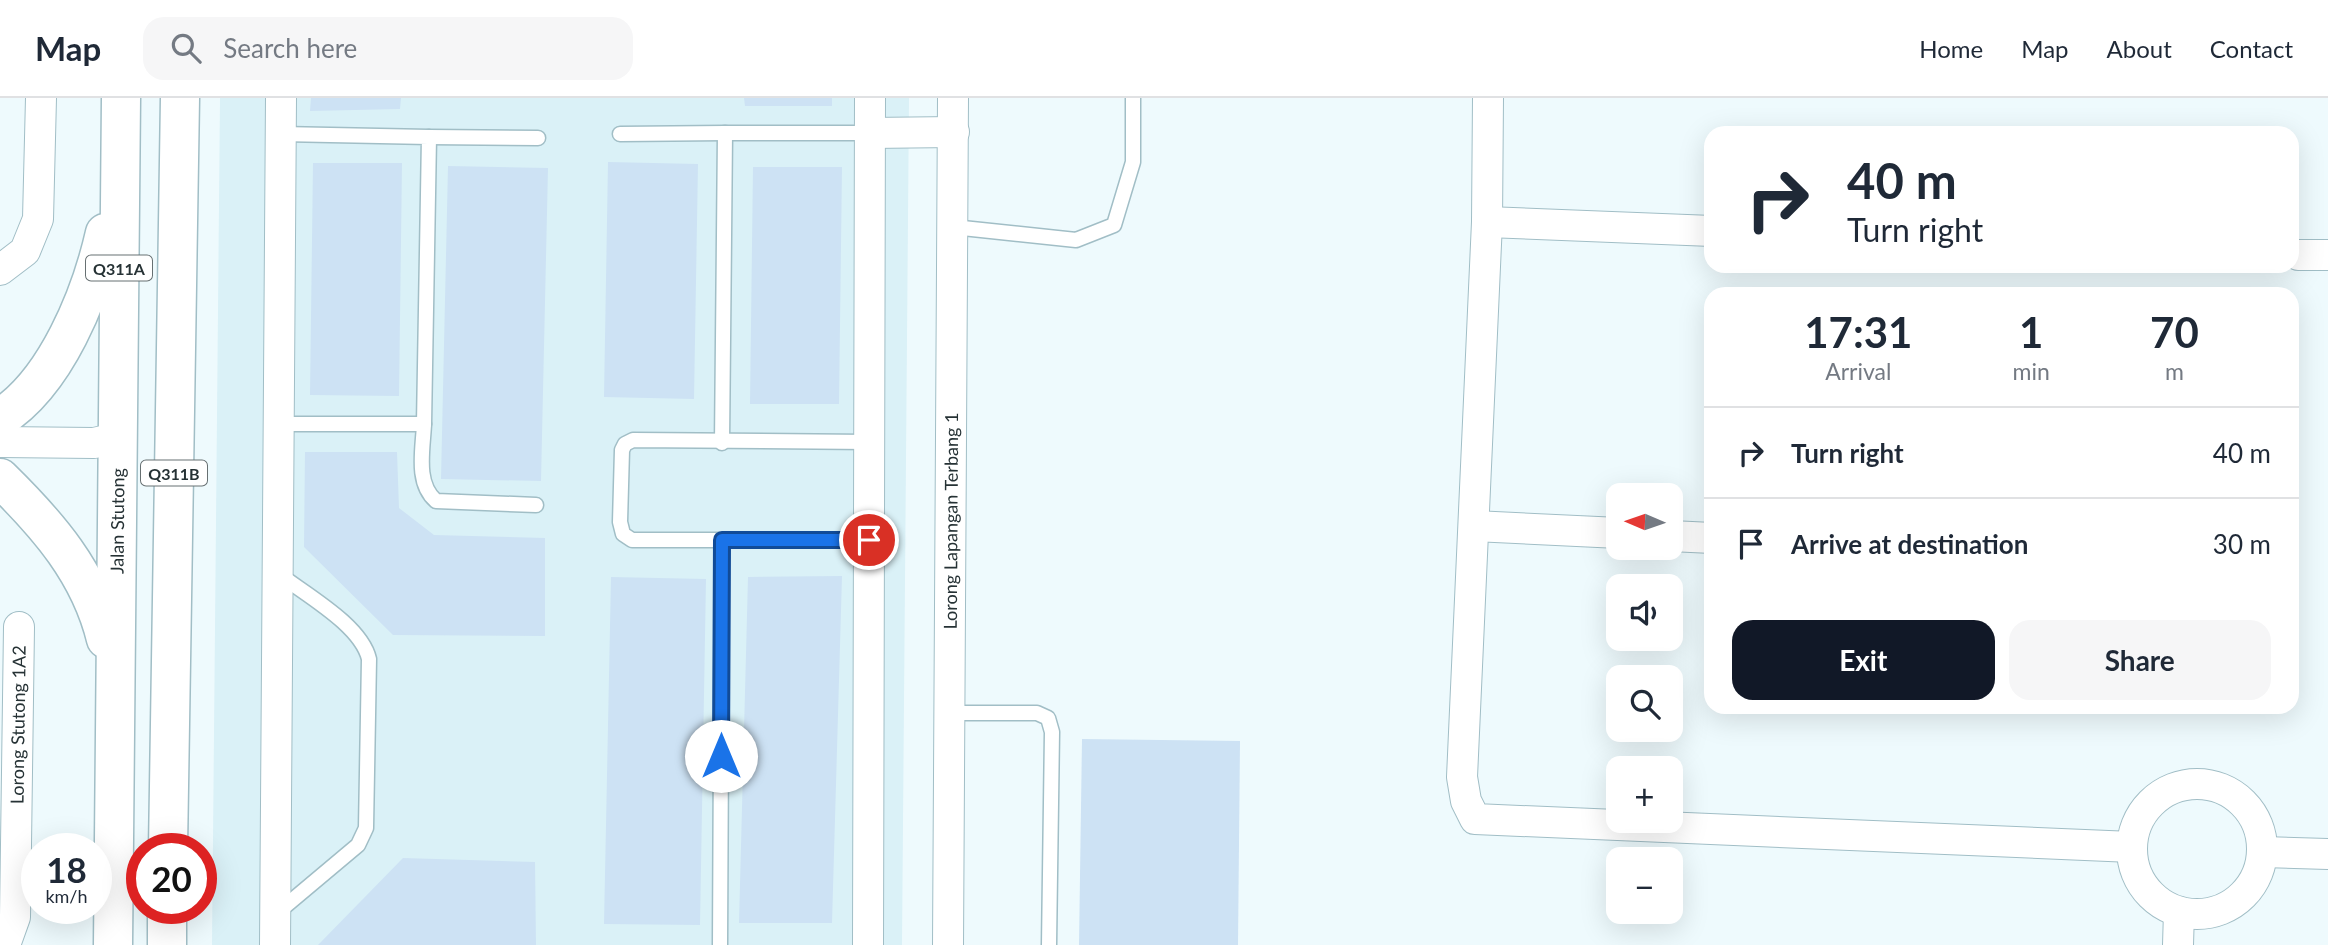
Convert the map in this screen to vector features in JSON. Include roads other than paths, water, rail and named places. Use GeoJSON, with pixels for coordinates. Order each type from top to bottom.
{"type":"FeatureCollection","features":[{"type":"Feature","properties":{"kind":"main road","name":"Jalan Stutong"},"geometry":{"type":"LineString","coordinates":[[113,945],[121,98]]}},
{"type":"Feature","properties":{"kind":"main road"},"geometry":{"type":"LineString","coordinates":[[116,438],[147,417],[165,393],[165,98]]}},
{"type":"Feature","properties":{"kind":"main road","name":"Q311B"},"geometry":{"type":"LineString","coordinates":[[168,833],[180,98]]}},
{"type":"Feature","properties":{"kind":"main road"},"geometry":{"type":"LineString","coordinates":[[0,418],[20,405],[59,352],[96,276],[122,154]]}},
{"type":"Feature","properties":{"kind":"main road"},"geometry":{"type":"LineString","coordinates":[[0,478],[71,555],[98,606],[117,682]]}},
{"type":"Feature","properties":{"kind":"main road"},"geometry":{"type":"LineString","coordinates":[[167,924],[167,945]]}},
{"type":"Feature","properties":{"kind":"street"},"geometry":{"type":"LineString","coordinates":[[0,270],[25,251],[38,219],[41,98]]}},
{"type":"Feature","properties":{"kind":"street"},"geometry":{"type":"LineString","coordinates":[[275,945],[281,98]]}},
{"type":"Feature","properties":{"kind":"street"},"geometry":{"type":"LineString","coordinates":[[868,945],[870,98]]}},
{"type":"Feature","properties":{"kind":"street","name":"Lorong Lapangan Terbang 1"},"geometry":{"type":"LineString","coordinates":[[948,945],[953,98]]}},
{"type":"Feature","properties":{"kind":"street"},"geometry":{"type":"LineString","coordinates":[[1488,98],[1487,222],[1462,777],[1466,801],[1475,819],[2132,847]]}},
{"type":"Feature","properties":{"kind":"street"},"geometry":{"type":"LineString","coordinates":[[870,133],[954,132]]}},
{"type":"Feature","properties":{"kind":"street"},"geometry":{"type":"LineString","coordinates":[[1487,222],[1704,231]]}},
{"type":"Feature","properties":{"kind":"street"},"geometry":{"type":"LineString","coordinates":[[2299,256],[2328,255]]}},
{"type":"Feature","properties":{"kind":"street"},"geometry":{"type":"LineString","coordinates":[[0,442],[94,443],[116,438]]}},
{"type":"Feature","properties":{"kind":"street"},"geometry":{"type":"LineString","coordinates":[[1474,526],[1606,532]]}},
{"type":"Feature","properties":{"kind":"street"},"geometry":{"type":"LineString","coordinates":[[1684,537],[1704,538]]}},
{"type":"Feature","properties":{"kind":"street","name":"Lorong Stutong 1A2"},"geometry":{"type":"LineString","coordinates":[[5,945],[15,917],[19,627]]}},
{"type":"Feature","properties":{"kind":"street"},"geometry":{"type":"LineString","coordinates":[[2200,783],[2221,788],[2238,798],[2252,813],[2260,832],[2263,852],[2259,872],[2249,889],[2235,902],[2217,911],[2198,915],[2179,912],[2160,902],[2144,887],[2135,868],[2132,847],[2136,826],[2154,802],[2180,786],[2200,783]]}},
{"type":"Feature","properties":{"kind":"street"},"geometry":{"type":"LineString","coordinates":[[2263,852],[2328,854]]}},
{"type":"Feature","properties":{"kind":"street"},"geometry":{"type":"LineString","coordinates":[[2178,945],[2179,912]]}},
{"type":"Feature","properties":{"kind":"lane"},"geometry":{"type":"LineString","coordinates":[[953,226],[1076,240],[1114,225],[1133,162],[1133,98]]}},
{"type":"Feature","properties":{"kind":"lane"},"geometry":{"type":"LineString","coordinates":[[722,443],[725,133]]}},
{"type":"Feature","properties":{"kind":"lane"},"geometry":{"type":"LineString","coordinates":[[620,134],[870,133]]}},
{"type":"Feature","properties":{"kind":"lane"},"geometry":{"type":"LineString","coordinates":[[281,134],[538,138]]}},
{"type":"Feature","properties":{"kind":"lane"},"geometry":{"type":"LineString","coordinates":[[429,137],[423,482],[426,492],[436,501],[536,505]]}},
{"type":"Feature","properties":{"kind":"lane"},"geometry":{"type":"LineString","coordinates":[[278,424],[424,424]]}},
{"type":"Feature","properties":{"kind":"lane"},"geometry":{"type":"LineString","coordinates":[[869,442],[722,443],[634,440],[625,444],[622,450],[620,522],[624,534],[632,540],[869,540]]}},
{"type":"Feature","properties":{"kind":"lane"},"geometry":{"type":"LineString","coordinates":[[720,945],[722,540]]}},
{"type":"Feature","properties":{"kind":"lane"},"geometry":{"type":"LineString","coordinates":[[276,913],[358,845],[366,828],[369,659],[366,645],[355,632],[278,573]]}},
{"type":"Feature","properties":{"kind":"lane"},"geometry":{"type":"LineString","coordinates":[[950,713],[1037,713],[1048,718],[1052,732],[1049,945]]}}]}
